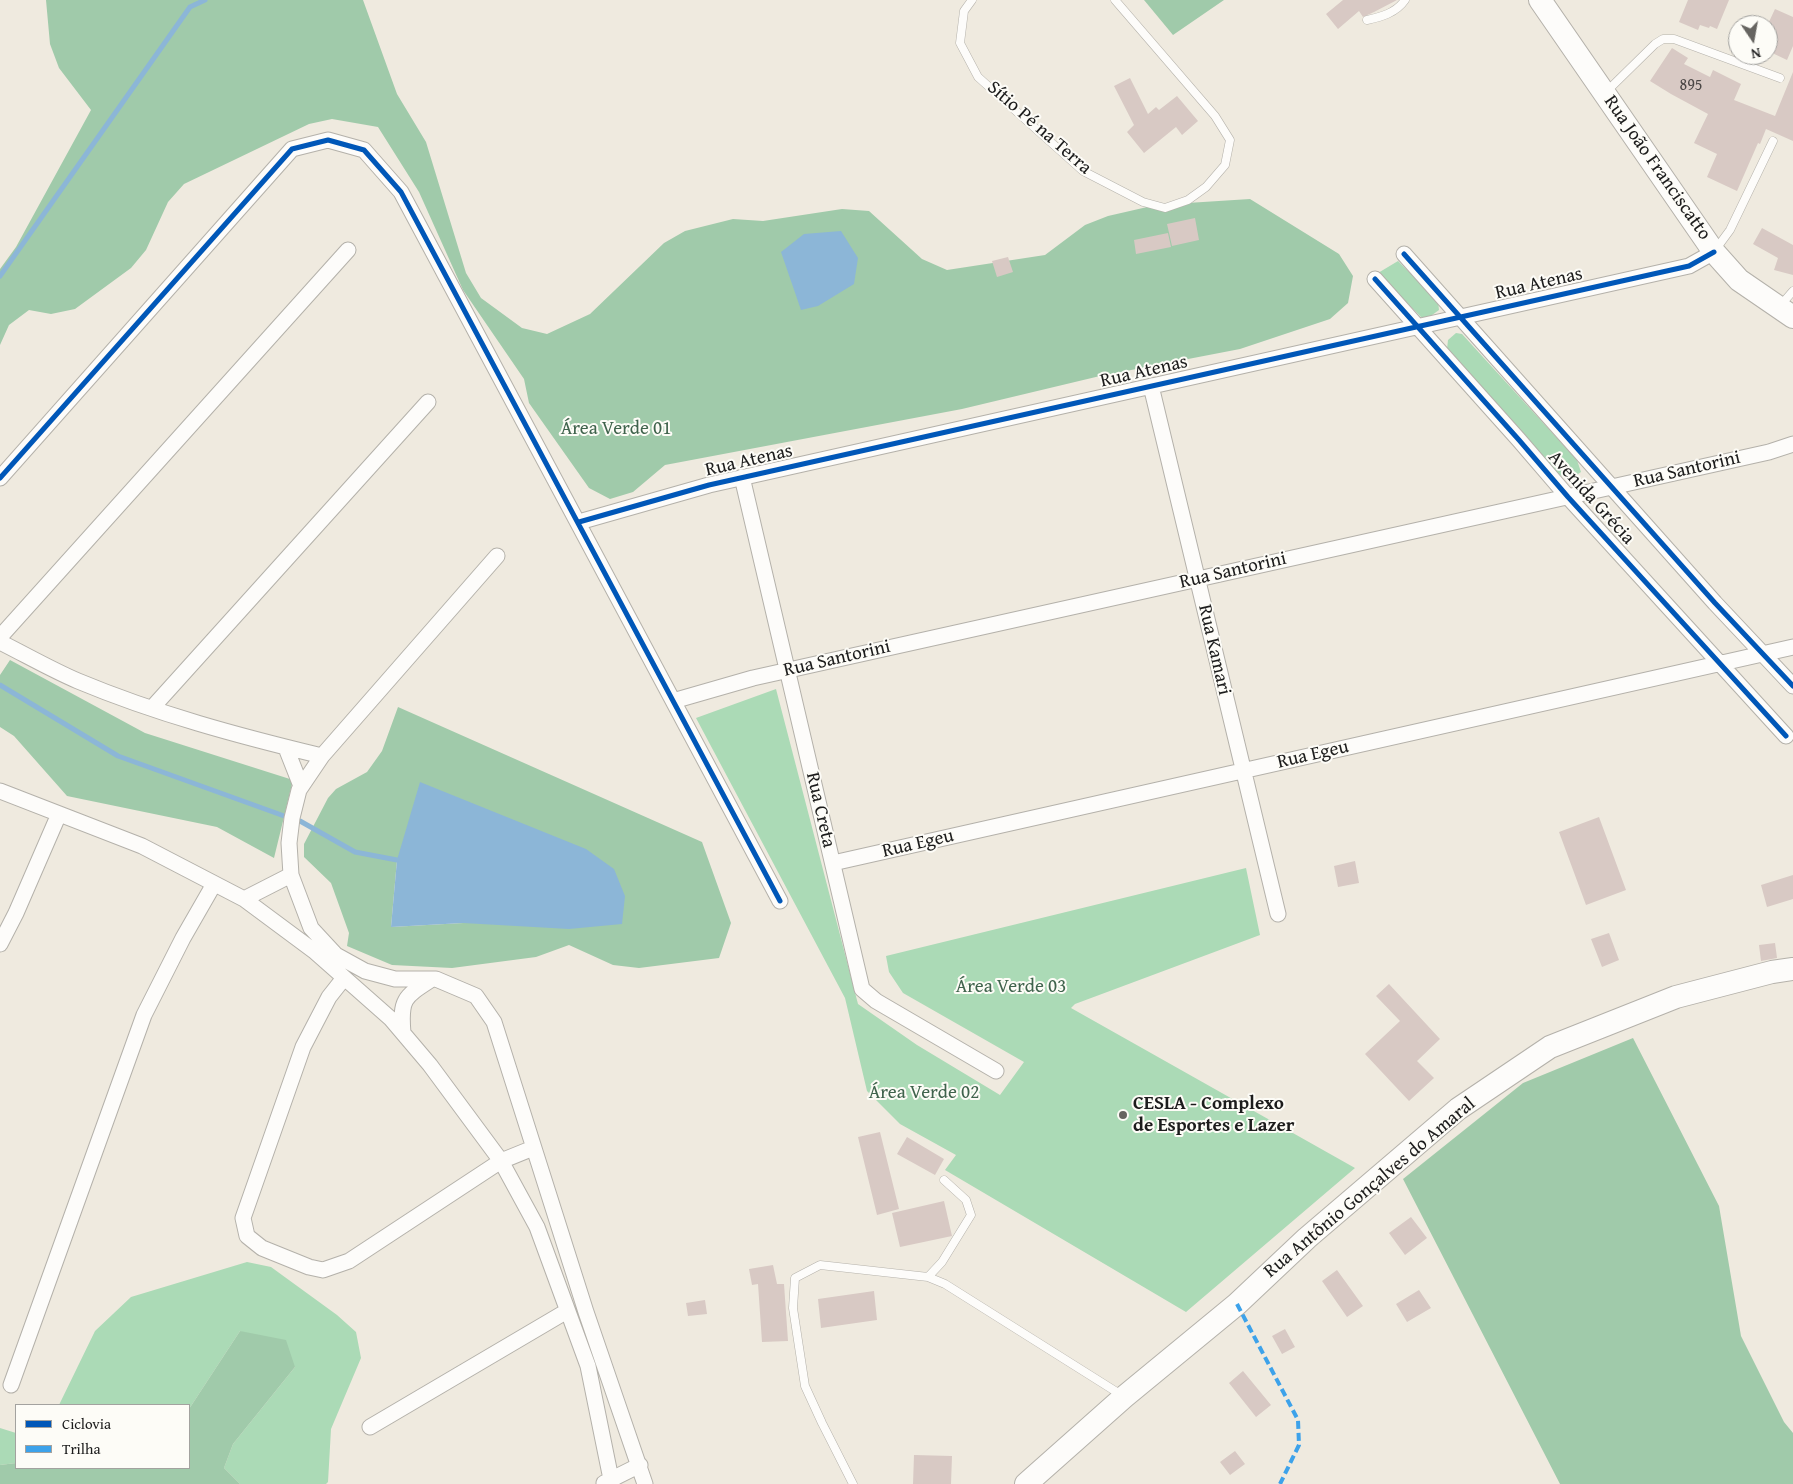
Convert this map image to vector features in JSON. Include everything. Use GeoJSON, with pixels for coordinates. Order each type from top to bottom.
{"type":"FeatureCollection","features":[{"type":"Feature","properties":{"kind":"street","name":"Rua João Franciscatto"},"geometry":{"type":"LineString","coordinates":[[1540,0],[1714,252],[1739,280],[1786,312]]}},
{"type":"Feature","properties":{"kind":"street"},"geometry":{"type":"LineString","coordinates":[[0,478],[292,149],[328,140],[364,150],[401,192],[780,901]]}},
{"type":"Feature","properties":{"kind":"street"},"geometry":{"type":"LineString","coordinates":[[0,637],[348,250]]}},
{"type":"Feature","properties":{"kind":"street","name":"Rua Atenas"},"geometry":{"type":"LineString","coordinates":[[579,522],[742,477],[1689,266],[1714,252]]}},
{"type":"Feature","properties":{"kind":"street","name":"Avenida Grécia"},"geometry":{"type":"LineString","coordinates":[[1404,254],[1715,603],[1793,686]]}},
{"type":"Feature","properties":{"kind":"street","name":"Avenida Grécia"},"geometry":{"type":"LineString","coordinates":[[1375,279],[1568,497],[1786,736]]}},
{"type":"Feature","properties":{"kind":"street","name":"Rua Kamari"},"geometry":{"type":"LineString","coordinates":[[1151,386],[1278,914]]}},
{"type":"Feature","properties":{"kind":"street"},"geometry":{"type":"LineString","coordinates":[[152,708],[428,402]]}},
{"type":"Feature","properties":{"kind":"street","name":"Rua Santorini"},"geometry":{"type":"LineString","coordinates":[[673,701],[753,678],[1769,452],[1793,444]]}},
{"type":"Feature","properties":{"kind":"street","name":"Rua Creta"},"geometry":{"type":"LineString","coordinates":[[742,477],[862,988],[876,1001],[996,1071]]}},
{"type":"Feature","properties":{"kind":"street"},"geometry":{"type":"LineString","coordinates":[[497,556],[322,756],[301,786],[292,818],[289,842],[291,875],[311,928],[336,954],[365,972],[395,979],[436,979],[476,996],[494,1022],[586,1312],[645,1484]]}},
{"type":"Feature","properties":{"kind":"street"},"geometry":{"type":"LineString","coordinates":[[0,642],[78,681],[152,708],[238,736],[322,756]]}},
{"type":"Feature","properties":{"kind":"street","name":"Rua Egeu"},"geometry":{"type":"LineString","coordinates":[[833,863],[1793,647]]}},
{"type":"Feature","properties":{"kind":"street"},"geometry":{"type":"LineString","coordinates":[[286,748],[301,786]]}},
{"type":"Feature","properties":{"kind":"street"},"geometry":{"type":"LineString","coordinates":[[0,791],[142,846],[244,899],[307,945],[391,1019],[430,1065],[501,1161],[537,1227],[588,1366],[609,1482],[640,1465]]}},
{"type":"Feature","properties":{"kind":"street"},"geometry":{"type":"LineString","coordinates":[[0,944],[16,913],[59,814]]}},
{"type":"Feature","properties":{"kind":"street"},"geometry":{"type":"LineString","coordinates":[[244,899],[291,875]]}},
{"type":"Feature","properties":{"kind":"street"},"geometry":{"type":"LineString","coordinates":[[10,1385],[144,1016],[183,938],[214,884]]}},
{"type":"Feature","properties":{"kind":"street","name":"Rua Antônio Gonçalves do Amaral"},"geometry":{"type":"LineString","coordinates":[[1026,1484],[1124,1397],[1237,1304],[1307,1238],[1458,1109],[1550,1047],[1676,997],[1772,972],[1793,969]]}},
{"type":"Feature","properties":{"kind":"street"},"geometry":{"type":"LineString","coordinates":[[344,978],[329,997],[304,1047],[243,1218],[247,1236],[262,1248],[309,1267],[323,1270],[349,1261],[501,1161],[533,1148]]}},
{"type":"Feature","properties":{"kind":"street"},"geometry":{"type":"LineString","coordinates":[[402,1033],[401,1012],[404,1001],[412,991],[432,979]]}},
{"type":"Feature","properties":{"kind":"street"},"geometry":{"type":"LineString","coordinates":[[370,1427],[568,1312]]}},
{"type":"Feature","properties":{"kind":"lane","name":"Sítio Pé na Terra"},"geometry":{"type":"LineString","coordinates":[[972,0],[964,11],[960,43],[978,76],[1084,171],[1143,202],[1165,208],[1188,200],[1206,187],[1225,165],[1230,140],[1215,116],[1115,0]]}},
{"type":"Feature","properties":{"kind":"lane"},"geometry":{"type":"LineString","coordinates":[[1366,20],[1383,17],[1400,6],[1405,0]]}},
{"type":"Feature","properties":{"kind":"lane"},"geometry":{"type":"LineString","coordinates":[[1605,93],[1655,44],[1664,39],[1674,39],[1780,78]]}},
{"type":"Feature","properties":{"kind":"lane"},"geometry":{"type":"LineString","coordinates":[[1714,252],[1730,230],[1772,141]]}},
{"type":"Feature","properties":{"kind":"lane"},"geometry":{"type":"LineString","coordinates":[[1786,312],[1793,291]]}},
{"type":"Feature","properties":{"kind":"lane"},"geometry":{"type":"LineString","coordinates":[[928,1277],[942,1262],[971,1215],[966,1200],[944,1180]]}},
{"type":"Feature","properties":{"kind":"lane"},"geometry":{"type":"LineString","coordinates":[[853,1484],[805,1386],[793,1308],[795,1278],[820,1265],[928,1277],[945,1284],[1124,1397]]}},
{"type":"Feature","properties":{"kind":"green space","name":"Área Verde 01"},"geometry":{"type":"Polygon","coordinates":[[[46,0],[363,0],[397,94],[426,142],[466,273],[481,298],[522,328],[547,334],[590,314],[664,243],[685,231],[733,219],[763,221],[842,209],[869,211],[922,259],[947,270],[1045,255],[1085,225],[1108,216],[1156,205],[1250,199],[1339,254],[1353,276],[1348,303],[1330,319],[1240,349],[1100,376],[962,409],[665,465],[633,492],[610,499],[589,488],[529,403],[524,379],[463,290],[419,192],[378,127],[332,119],[309,124],[184,184],[168,202],[146,250],[131,268],[75,309],[51,314],[29,310],[9,325],[0,345],[0,269],[16,247],[91,110],[59,68],[50,44],[46,0]]]}},
{"type":"Feature","properties":{"kind":"green space"},"geometry":{"type":"Polygon","coordinates":[[[1144,0],[1224,0],[1173,35],[1144,0]]]}},
{"type":"Feature","properties":{"kind":"green space"},"geometry":{"type":"Polygon","coordinates":[[[1398,261],[1438,301],[1439,310],[1428,318],[1421,317],[1378,273],[1398,261]]]}},
{"type":"Feature","properties":{"kind":"green space"},"geometry":{"type":"Polygon","coordinates":[[[1456,333],[1462,334],[1577,460],[1581,472],[1567,478],[1554,470],[1447,349],[1448,340],[1456,333]]]}},
{"type":"Feature","properties":{"kind":"green space"},"geometry":{"type":"Polygon","coordinates":[[[10,660],[145,733],[293,780],[274,858],[217,827],[67,796],[14,736],[0,727],[0,675],[10,660]]]}},
{"type":"Feature","properties":{"kind":"green space"},"geometry":{"type":"Polygon","coordinates":[[[776,689],[858,1004],[917,1045],[1000,1095],[1024,1062],[903,993],[889,972],[886,956],[1246,868],[1260,935],[1075,1004],[1071,1008],[1355,1168],[1186,1312],[945,1170],[956,1155],[900,1124],[867,1091],[845,998],[696,718],[776,689]]]}},
{"type":"Feature","properties":{"kind":"green space"},"geometry":{"type":"Polygon","coordinates":[[[398,707],[702,842],[731,923],[719,958],[639,968],[613,965],[569,945],[536,957],[452,968],[392,965],[347,946],[349,933],[331,883],[304,857],[304,844],[328,798],[336,789],[367,772],[382,751],[398,707]],[[397,860],[391,927],[463,923],[397,860]]]}},
{"type":"Feature","properties":{"kind":"green space"},"geometry":{"type":"Polygon","coordinates":[[[1633,1038],[1719,1206],[1741,1336],[1784,1422],[1793,1433],[1793,1484],[1560,1484],[1403,1179],[1523,1083],[1633,1038]]]}},
{"type":"Feature","properties":{"kind":"green space"},"geometry":{"type":"Polygon","coordinates":[[[247,1262],[271,1267],[337,1315],[356,1332],[361,1358],[331,1429],[328,1482],[326,1484],[240,1484],[224,1468],[233,1444],[295,1367],[240,1331],[190,1407],[190,1404],[59,1404],[95,1331],[131,1297],[247,1262]]]}},
{"type":"Feature","properties":{"kind":"green space"},"geometry":{"type":"Polygon","coordinates":[[[240,1331],[286,1340],[295,1367],[233,1444],[224,1468],[240,1484],[0,1484],[0,1465],[15,1463],[15,1469],[190,1469],[190,1407],[240,1331]]]}},
{"type":"Feature","properties":{"kind":"green space"},"geometry":{"type":"Polygon","coordinates":[[[0,1428],[15,1433],[15,1463],[0,1465],[0,1428]]]}},
{"type":"Feature","properties":{"kind":"water"},"geometry":{"type":"Polygon","coordinates":[[[841,231],[858,258],[854,284],[818,306],[801,310],[781,252],[804,234],[841,231]]]}},
{"type":"Feature","properties":{"kind":"water"},"geometry":{"type":"Polygon","coordinates":[[[420,782],[586,849],[614,869],[625,896],[622,924],[569,929],[463,923],[391,927],[397,860],[420,782]]]}},
{"type":"Feature","properties":{"kind":"building"},"geometry":{"type":"Polygon","coordinates":[[[1343,0],[1397,0],[1363,17],[1359,11],[1338,29],[1326,14],[1343,0]]]}},
{"type":"Feature","properties":{"kind":"building"},"geometry":{"type":"Polygon","coordinates":[[[1688,0],[1729,0],[1717,29],[1700,25],[1698,30],[1679,22],[1688,0]]]}},
{"type":"Feature","properties":{"kind":"building"},"geometry":{"type":"Polygon","coordinates":[[[1775,9],[1793,17],[1793,46],[1787,60],[1778,56],[1778,15],[1772,15],[1775,9]]]}},
{"type":"Feature","properties":{"kind":"building"},"geometry":{"type":"Polygon","coordinates":[[[1672,48],[1688,58],[1684,64],[1710,77],[1713,70],[1741,84],[1734,100],[1775,116],[1793,72],[1793,141],[1766,129],[1737,191],[1707,177],[1717,154],[1694,143],[1708,114],[1650,81],[1672,48]]]}},
{"type":"Feature","properties":{"kind":"building"},"geometry":{"type":"Polygon","coordinates":[[[1130,78],[1148,114],[1156,107],[1159,110],[1177,96],[1198,121],[1182,135],[1176,127],[1144,153],[1127,132],[1134,125],[1114,86],[1130,78]]]}},
{"type":"Feature","properties":{"kind":"building"},"geometry":{"type":"Polygon","coordinates":[[[1195,218],[1199,240],[1172,246],[1167,224],[1195,218]]]}},
{"type":"Feature","properties":{"kind":"building"},"geometry":{"type":"Polygon","coordinates":[[[1762,228],[1793,245],[1793,275],[1774,270],[1778,258],[1753,244],[1762,228]]]}},
{"type":"Feature","properties":{"kind":"building"},"geometry":{"type":"Polygon","coordinates":[[[1168,233],[1171,247],[1136,254],[1134,240],[1168,233]]]}},
{"type":"Feature","properties":{"kind":"building"},"geometry":{"type":"Polygon","coordinates":[[[1008,257],[1013,272],[997,277],[992,261],[1008,257]]]}},
{"type":"Feature","properties":{"kind":"building"},"geometry":{"type":"Polygon","coordinates":[[[1599,817],[1626,890],[1586,905],[1559,832],[1599,817]]]}},
{"type":"Feature","properties":{"kind":"building"},"geometry":{"type":"Polygon","coordinates":[[[1355,861],[1359,883],[1338,887],[1334,866],[1355,861]]]}},
{"type":"Feature","properties":{"kind":"building"},"geometry":{"type":"Polygon","coordinates":[[[1793,875],[1793,899],[1767,907],[1761,885],[1793,875]]]}},
{"type":"Feature","properties":{"kind":"building"},"geometry":{"type":"Polygon","coordinates":[[[1609,933],[1619,960],[1602,967],[1591,939],[1609,933]]]}},
{"type":"Feature","properties":{"kind":"building"},"geometry":{"type":"Polygon","coordinates":[[[1775,943],[1777,958],[1761,961],[1759,945],[1775,943]]]}},
{"type":"Feature","properties":{"kind":"building"},"geometry":{"type":"Polygon","coordinates":[[[1389,984],[1440,1039],[1417,1061],[1434,1078],[1409,1101],[1365,1054],[1400,1021],[1376,996],[1389,984]]]}},
{"type":"Feature","properties":{"kind":"building"},"geometry":{"type":"Polygon","coordinates":[[[880,1132],[899,1209],[877,1215],[858,1137],[880,1132]]]}},
{"type":"Feature","properties":{"kind":"building"},"geometry":{"type":"Polygon","coordinates":[[[907,1137],[944,1159],[935,1175],[897,1154],[907,1137]]]}},
{"type":"Feature","properties":{"kind":"building"},"geometry":{"type":"Polygon","coordinates":[[[944,1201],[952,1236],[900,1247],[892,1213],[944,1201]]]}},
{"type":"Feature","properties":{"kind":"building"},"geometry":{"type":"Polygon","coordinates":[[[1411,1217],[1427,1238],[1405,1255],[1389,1233],[1411,1217]]]}},
{"type":"Feature","properties":{"kind":"building"},"geometry":{"type":"Polygon","coordinates":[[[773,1265],[777,1284],[784,1284],[788,1341],[762,1342],[758,1284],[752,1285],[749,1269],[773,1265]]]}},
{"type":"Feature","properties":{"kind":"building"},"geometry":{"type":"Polygon","coordinates":[[[1337,1270],[1363,1306],[1347,1317],[1322,1281],[1337,1270]]]}},
{"type":"Feature","properties":{"kind":"building"},"geometry":{"type":"Polygon","coordinates":[[[1419,1290],[1431,1308],[1407,1322],[1396,1304],[1419,1290]]]}},
{"type":"Feature","properties":{"kind":"building"},"geometry":{"type":"Polygon","coordinates":[[[874,1291],[877,1320],[821,1328],[818,1299],[874,1291]]]}},
{"type":"Feature","properties":{"kind":"building"},"geometry":{"type":"Polygon","coordinates":[[[705,1300],[707,1314],[688,1316],[686,1303],[705,1300]]]}},
{"type":"Feature","properties":{"kind":"building"},"geometry":{"type":"Polygon","coordinates":[[[1285,1329],[1295,1347],[1282,1354],[1272,1336],[1285,1329]]]}},
{"type":"Feature","properties":{"kind":"building"},"geometry":{"type":"Polygon","coordinates":[[[1243,1371],[1271,1405],[1256,1417],[1229,1383],[1243,1371]]]}},
{"type":"Feature","properties":{"kind":"building"},"geometry":{"type":"Polygon","coordinates":[[[1235,1451],[1245,1464],[1230,1475],[1220,1462],[1235,1451]]]}},
{"type":"Feature","properties":{"kind":"building"},"geometry":{"type":"Polygon","coordinates":[[[914,1455],[952,1456],[951,1484],[913,1484],[914,1455]]]}},
{"type":"Feature","properties":{"kind":"waterway"},"geometry":{"type":"LineString","coordinates":[[0,276],[190,7],[205,0]]}},
{"type":"Feature","properties":{"kind":"waterway"},"geometry":{"type":"LineString","coordinates":[[0,685],[118,756],[287,817]]}},
{"type":"Feature","properties":{"kind":"waterway"},"geometry":{"type":"LineString","coordinates":[[300,821],[355,852],[397,860]]}},
{"type":"Feature","properties":{"kind":"marked path"},"geometry":{"type":"LineString","coordinates":[[1237,1304],[1298,1420],[1299,1445],[1280,1484]]}},
{"type":"Feature","properties":{"kind":"cycle path"},"geometry":{"type":"LineString","coordinates":[[0,478],[292,149],[328,140],[364,150],[401,192],[780,901]]}},
{"type":"Feature","properties":{"kind":"cycle path"},"geometry":{"type":"LineString","coordinates":[[579,522],[709,485],[1689,266],[1714,252]]}},
{"type":"Feature","properties":{"kind":"cycle path"},"geometry":{"type":"LineString","coordinates":[[1404,254],[1715,603],[1793,686]]}},
{"type":"Feature","properties":{"kind":"cycle path"},"geometry":{"type":"LineString","coordinates":[[1375,279],[1568,497],[1786,736]]}},
{"type":"Feature","properties":{"kind":"place","name":"CESLA - Complexo de Esportes e Lazer"},"geometry":{"type":"Point","coordinates":[1123,1115]}},
{"type":"Feature","properties":{"kind":"park label","name":"Área Verde 03"},"geometry":{"type":"Point","coordinates":[1011,987]}},
{"type":"Feature","properties":{"kind":"park label","name":"Área Verde 02"},"geometry":{"type":"Point","coordinates":[924,1093]}}]}
